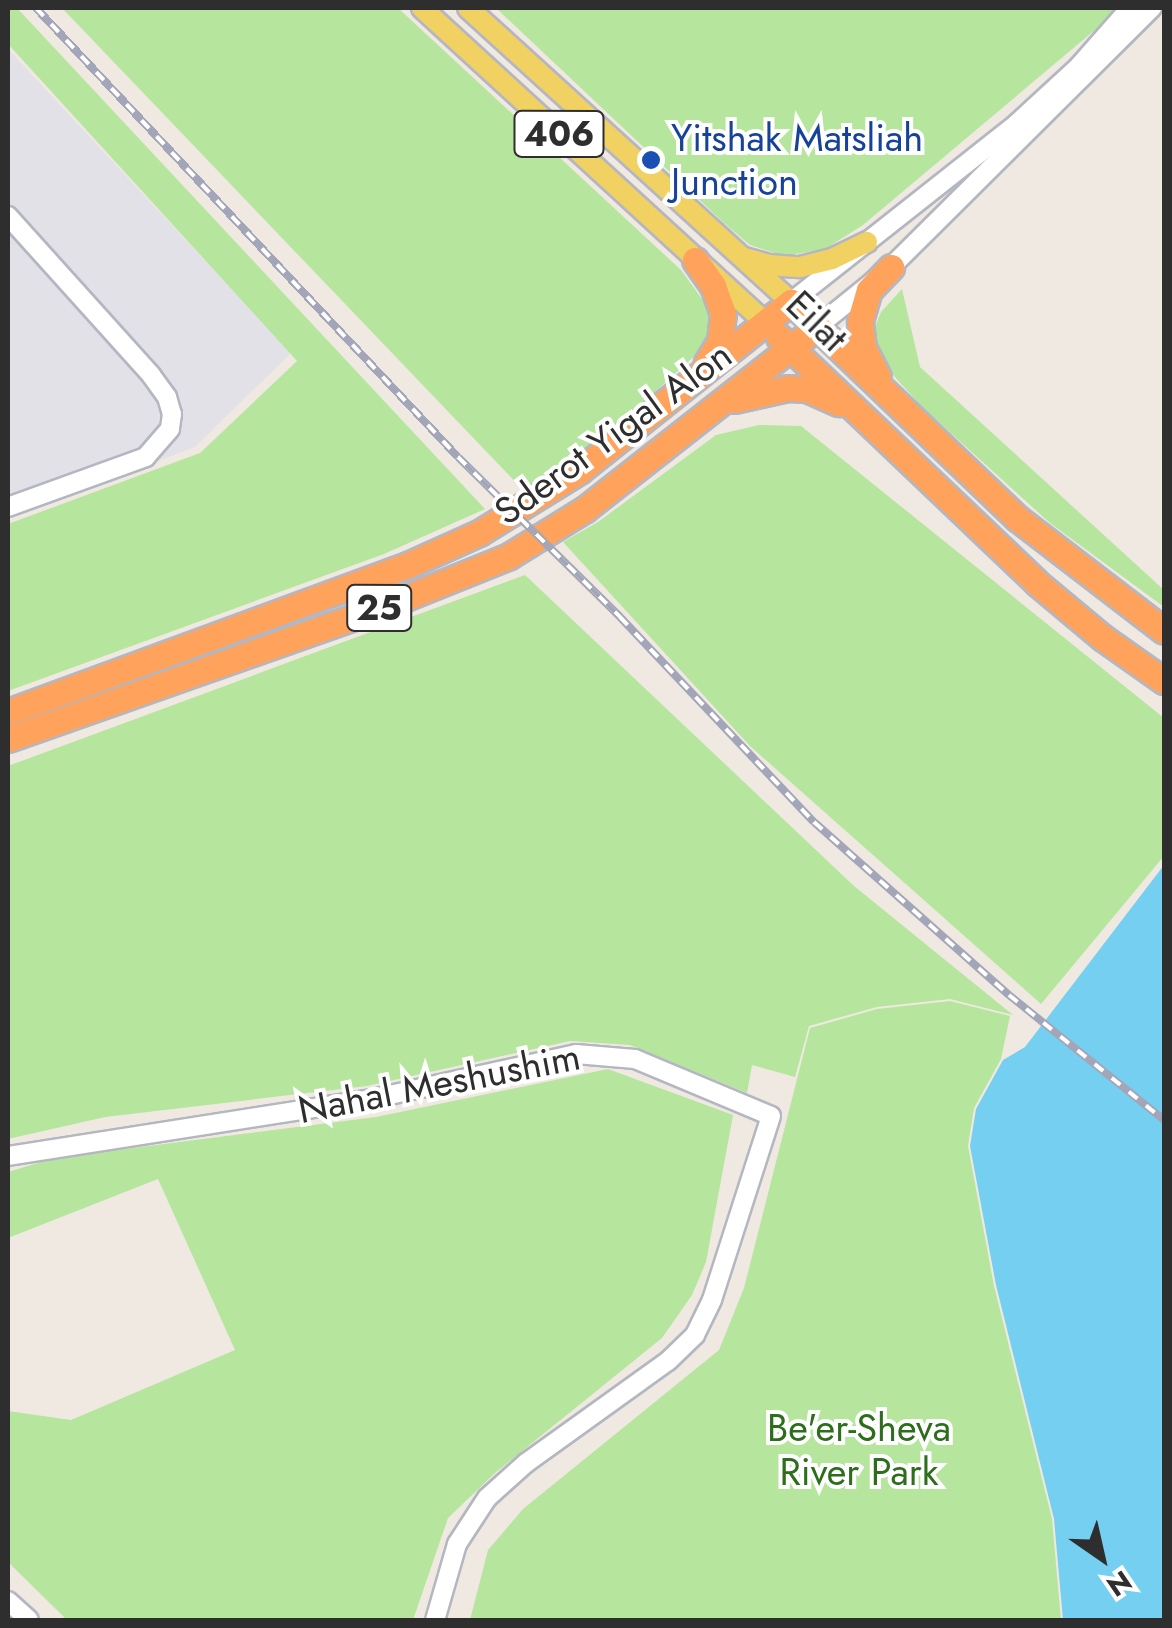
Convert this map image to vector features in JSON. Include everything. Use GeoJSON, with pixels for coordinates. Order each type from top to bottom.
{"type":"FeatureCollection","features":[{"type":"Feature","properties":{"kind":"highway"},"geometry":{"type":"LineString","coordinates":[[695,260],[713,286],[723,313],[720,341],[695,379]]}},
{"type":"Feature","properties":{"kind":"highway"},"geometry":{"type":"LineString","coordinates":[[891,267],[864,301],[860,336],[878,376],[902,409]]}},
{"type":"Feature","properties":{"kind":"highway","name":"Sderot Yigal Alon"},"geometry":{"type":"LineString","coordinates":[[8,712],[438,553],[548,494],[790,302]]}},
{"type":"Feature","properties":{"kind":"highway","name":"Eilat"},"geometry":{"type":"LineString","coordinates":[[790,302],[1017,518],[1164,631]]}},
{"type":"Feature","properties":{"kind":"highway","name":"Eilat"},"geometry":{"type":"LineString","coordinates":[[764,322],[1038,583],[1103,638],[1164,681]]}},
{"type":"Feature","properties":{"kind":"highway","name":"Sderot Yigal Alon"},"geometry":{"type":"LineString","coordinates":[[8,739],[383,607],[509,556],[586,508],[817,327]]}},
{"type":"Feature","properties":{"kind":"highway"},"geometry":{"type":"LineString","coordinates":[[715,408],[757,392],[788,388],[821,394],[858,413]]}},
{"type":"Feature","properties":{"kind":"main road","name":"Eilat"},"geometry":{"type":"LineString","coordinates":[[422,8],[764,322]]}},
{"type":"Feature","properties":{"kind":"main road","name":"Eilat"},"geometry":{"type":"LineString","coordinates":[[468,8],[790,302]]}},
{"type":"Feature","properties":{"kind":"main road"},"geometry":{"type":"LineString","coordinates":[[738,255],[769,265],[800,266],[867,242]]}},
{"type":"Feature","properties":{"kind":"street","name":"Sderot Yigal Alon"},"geometry":{"type":"LineString","coordinates":[[790,302],[1016,124],[1080,66],[1130,8]]}},
{"type":"Feature","properties":{"kind":"street","name":"Sderot Yigal Alon"},"geometry":{"type":"LineString","coordinates":[[817,327],[891,267],[1152,8]]}},
{"type":"Feature","properties":{"kind":"street"},"geometry":{"type":"LineString","coordinates":[[8,216],[167,396],[172,414],[170,430],[146,457],[8,507]]}},
{"type":"Feature","properties":{"kind":"street","name":"Nahal Meshushim"},"geometry":{"type":"LineString","coordinates":[[8,1156],[367,1100],[576,1054],[635,1059],[771,1116],[712,1300],[695,1335],[668,1361],[526,1463],[487,1498],[457,1544],[435,1620]]}},
{"type":"Feature","properties":{"kind":"street"},"geometry":{"type":"LineString","coordinates":[[8,1601],[28,1620]]}},
{"type":"Feature","properties":{"kind":"shaded area"},"geometry":{"type":"Polygon","coordinates":[[[8,49],[291,353],[195,447],[8,518],[8,49]]]}},
{"type":"Feature","properties":{"kind":"green space"},"geometry":{"type":"Polygon","coordinates":[[[8,8],[17,8],[485,509],[384,554],[8,691],[8,524],[200,453],[297,361],[8,44],[8,8]]]}},
{"type":"Feature","properties":{"kind":"green space"},"geometry":{"type":"Polygon","coordinates":[[[62,8],[398,8],[681,270],[707,306],[710,330],[701,350],[624,420],[526,493],[62,8]]]}},
{"type":"Feature","properties":{"kind":"green space"},"geometry":{"type":"Polygon","coordinates":[[[496,8],[1121,8],[863,225],[825,249],[784,256],[750,245],[724,223],[496,8]]]}},
{"type":"Feature","properties":{"kind":"green space"},"geometry":{"type":"Polygon","coordinates":[[[902,289],[920,367],[1164,590],[1164,607],[1050,523],[921,406],[894,376],[878,352],[874,330],[881,312],[902,289]]]}},
{"type":"Feature","properties":{"kind":"green space"},"geometry":{"type":"Polygon","coordinates":[[[759,425],[801,426],[1164,718],[1164,856],[1041,1004],[750,746],[563,542],[598,522],[716,435],[759,425]]]}},
{"type":"Feature","properties":{"kind":"green space"},"geometry":{"type":"Polygon","coordinates":[[[525,575],[854,886],[1013,1015],[950,999],[877,1007],[809,1026],[795,1077],[752,1065],[747,1093],[630,1045],[570,1041],[367,1086],[105,1117],[8,1139],[8,766],[525,575]]]}},
{"type":"Feature","properties":{"kind":"green space","name":"Be'er-Sheva River Park"},"geometry":{"type":"Polygon","coordinates":[[[950,1001],[1010,1016],[1001,1059],[974,1108],[968,1146],[994,1286],[1052,1519],[1061,1620],[470,1620],[488,1550],[523,1509],[719,1350],[744,1288],[810,1028],[877,1009],[950,1001]]]}},
{"type":"Feature","properties":{"kind":"green space"},"geometry":{"type":"Polygon","coordinates":[[[608,1069],[733,1115],[706,1262],[692,1295],[662,1338],[495,1473],[448,1518],[413,1620],[67,1620],[8,1562],[8,1411],[71,1420],[235,1350],[158,1179],[8,1238],[8,1172],[54,1158],[376,1117],[608,1069]]]}},
{"type":"Feature","properties":{"kind":"water"},"geometry":{"type":"Polygon","coordinates":[[[1164,865],[1164,1620],[1063,1620],[1054,1519],[996,1285],[970,1146],[976,1109],[1003,1060],[1025,1047],[1164,865]]]}},
{"type":"Feature","properties":{"kind":"railway"},"geometry":{"type":"LineString","coordinates":[[36,8],[458,457],[620,617],[814,822],[1009,995],[1164,1120]]}},
{"type":"Feature","properties":{"kind":"place","name":"Yitshak Matsliah Junction"},"geometry":{"type":"Point","coordinates":[651,160]}}]}
